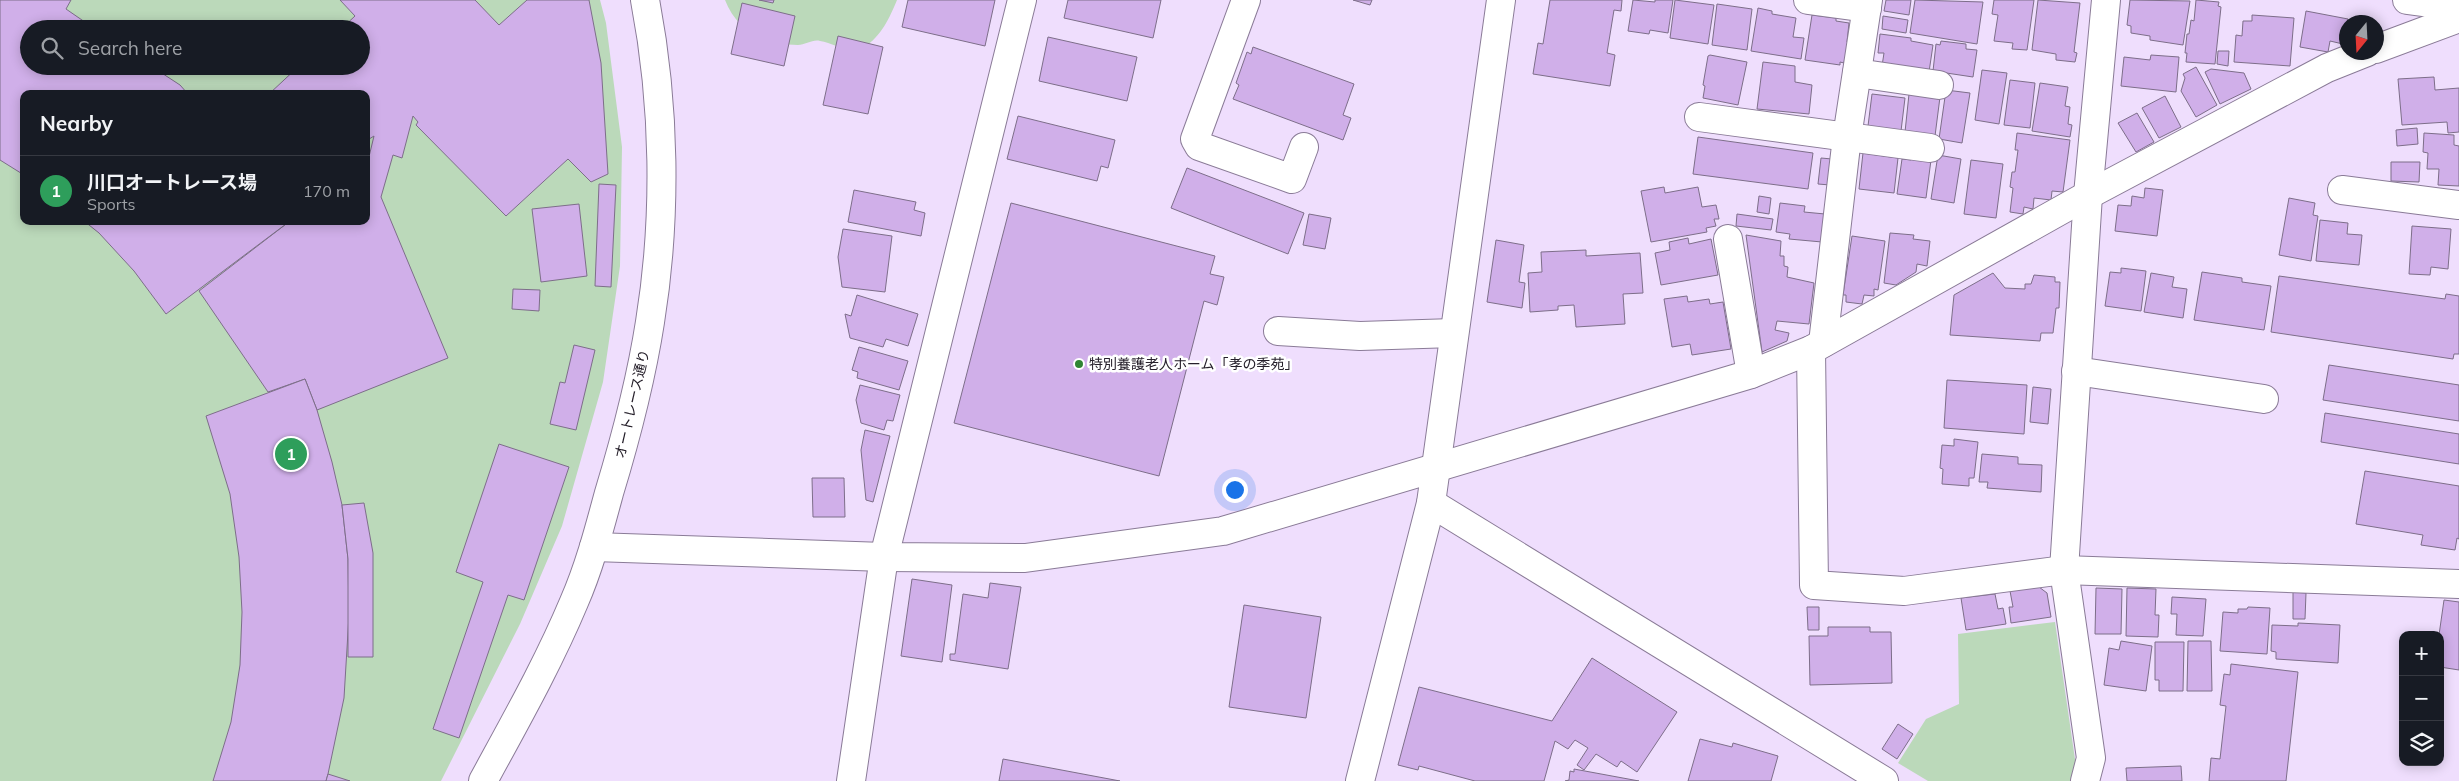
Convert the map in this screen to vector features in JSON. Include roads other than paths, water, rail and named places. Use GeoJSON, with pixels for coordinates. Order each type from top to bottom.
{"type":"FeatureCollection","features":[{"type":"Feature","properties":{"kind":"street","name":"オートレース通り"},"geometry":{"type":"LineString","coordinates":[[483,781],[549,658],[575,600],[594,547],[638,386],[650,321],[658,242],[660,152],[657,89],[645,0]]}},
{"type":"Feature","properties":{"kind":"street"},"geometry":{"type":"LineString","coordinates":[[851,781],[884,557],[1022,0]]}},
{"type":"Feature","properties":{"kind":"street"},"geometry":{"type":"LineString","coordinates":[[1246,0],[1196,139],[1199,146],[1292,179],[1304,147]]}},
{"type":"Feature","properties":{"kind":"street"},"geometry":{"type":"LineString","coordinates":[[1360,781],[1431,503],[1501,0]]}},
{"type":"Feature","properties":{"kind":"street"},"geometry":{"type":"LineString","coordinates":[[1808,0],[1868,4],[1817,347],[1814,585],[1904,591],[2064,570],[2459,584]]}},
{"type":"Feature","properties":{"kind":"street"},"geometry":{"type":"LineString","coordinates":[[2086,781],[2090,758],[2064,570],[2088,195],[2106,0]]}},
{"type":"Feature","properties":{"kind":"street"},"geometry":{"type":"LineString","coordinates":[[2407,0],[2459,8]]}},
{"type":"Feature","properties":{"kind":"street"},"geometry":{"type":"LineString","coordinates":[[2384,46],[2459,18]]}},
{"type":"Feature","properties":{"kind":"street"},"geometry":{"type":"LineString","coordinates":[[594,547],[884,557],[1025,558],[1223,531],[1751,374],[1817,347],[2088,195],[2327,68],[2348,60]]}},
{"type":"Feature","properties":{"kind":"street"},"geometry":{"type":"LineString","coordinates":[[1857,73],[1939,85]]}},
{"type":"Feature","properties":{"kind":"street"},"geometry":{"type":"LineString","coordinates":[[1699,117],[1930,148]]}},
{"type":"Feature","properties":{"kind":"street"},"geometry":{"type":"LineString","coordinates":[[2342,190],[2459,205]]}},
{"type":"Feature","properties":{"kind":"street"},"geometry":{"type":"LineString","coordinates":[[1728,239],[1751,374]]}},
{"type":"Feature","properties":{"kind":"street"},"geometry":{"type":"LineString","coordinates":[[1278,331],[1360,336],[1454,333]]}},
{"type":"Feature","properties":{"kind":"street"},"geometry":{"type":"LineString","coordinates":[[2076,371],[2264,399]]}},
{"type":"Feature","properties":{"kind":"street"},"geometry":{"type":"LineString","coordinates":[[1431,503],[1884,781]]}},
{"type":"Feature","properties":{"kind":"place","name":"特別養護老人ホーム「孝の季苑」"},"geometry":{"type":"Point","coordinates":[1079,364]}},
{"type":"Feature","properties":{"kind":"place","name":"川口オートレース場"},"geometry":{"type":"Point","coordinates":[291,454]}}]}
